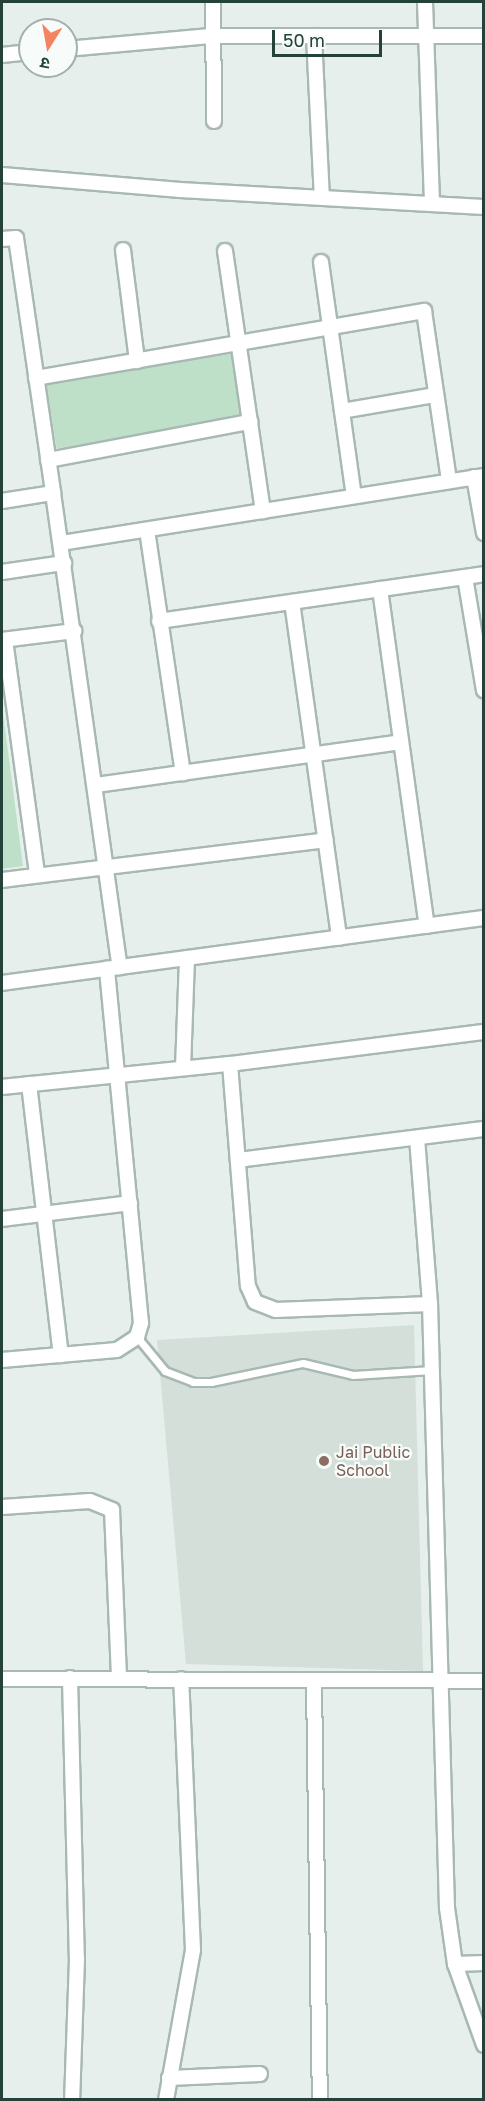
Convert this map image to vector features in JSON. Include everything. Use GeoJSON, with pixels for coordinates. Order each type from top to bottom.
{"type":"FeatureCollection","features":[{"type":"Feature","properties":{"kind":"street"},"geometry":{"type":"LineString","coordinates":[[213,2],[214,121]]}},
{"type":"Feature","properties":{"kind":"street"},"geometry":{"type":"LineString","coordinates":[[425,2],[432,202]]}},
{"type":"Feature","properties":{"kind":"street"},"geometry":{"type":"LineString","coordinates":[[78,48],[213,36],[483,36]]}},
{"type":"Feature","properties":{"kind":"street"},"geometry":{"type":"LineString","coordinates":[[314,36],[322,197]]}},
{"type":"Feature","properties":{"kind":"street"},"geometry":{"type":"LineString","coordinates":[[2,55],[18,53]]}},
{"type":"Feature","properties":{"kind":"street"},"geometry":{"type":"LineString","coordinates":[[2,175],[180,190],[432,202],[483,207]]}},
{"type":"Feature","properties":{"kind":"street"},"geometry":{"type":"LineString","coordinates":[[390,200],[483,207]]}},
{"type":"Feature","properties":{"kind":"street"},"geometry":{"type":"LineString","coordinates":[[2,239],[16,238],[107,866],[114,968],[117,1074],[141,1323],[137,1337],[117,1350],[2,1360],[2,1355]]}},
{"type":"Feature","properties":{"kind":"street"},"geometry":{"type":"LineString","coordinates":[[123,250],[137,361]]}},
{"type":"Feature","properties":{"kind":"street"},"geometry":{"type":"LineString","coordinates":[[225,251],[263,511]]}},
{"type":"Feature","properties":{"kind":"street"},"geometry":{"type":"LineString","coordinates":[[321,262],[354,496]]}},
{"type":"Feature","properties":{"kind":"street"},"geometry":{"type":"LineString","coordinates":[[36,378],[330,330],[424,311],[449,481]]}},
{"type":"Feature","properties":{"kind":"street"},"geometry":{"type":"LineString","coordinates":[[342,411],[435,395]]}},
{"type":"Feature","properties":{"kind":"street"},"geometry":{"type":"LineString","coordinates":[[48,460],[250,422]]}},
{"type":"Feature","properties":{"kind":"street"},"geometry":{"type":"LineString","coordinates":[[61,543],[479,476],[483,533]]}},
{"type":"Feature","properties":{"kind":"street"},"geometry":{"type":"LineString","coordinates":[[2,501],[53,492]]}},
{"type":"Feature","properties":{"kind":"street"},"geometry":{"type":"LineString","coordinates":[[147,530],[183,773]]}},
{"type":"Feature","properties":{"kind":"street"},"geometry":{"type":"LineString","coordinates":[[2,572],[64,563]]}},
{"type":"Feature","properties":{"kind":"street"},"geometry":{"type":"LineString","coordinates":[[159,621],[483,574]]}},
{"type":"Feature","properties":{"kind":"street"},"geometry":{"type":"LineString","coordinates":[[465,577],[481,658],[483,690]]}},
{"type":"Feature","properties":{"kind":"street"},"geometry":{"type":"LineString","coordinates":[[380,589],[427,926]]}},
{"type":"Feature","properties":{"kind":"street"},"geometry":{"type":"LineString","coordinates":[[292,602],[339,938]]}},
{"type":"Feature","properties":{"kind":"street"},"geometry":{"type":"LineString","coordinates":[[37,875],[3,640],[74,631]]}},
{"type":"Feature","properties":{"kind":"street"},"geometry":{"type":"LineString","coordinates":[[96,785],[401,742]]}},
{"type":"Feature","properties":{"kind":"street"},"geometry":{"type":"LineString","coordinates":[[2,880],[326,840]]}},
{"type":"Feature","properties":{"kind":"street"},"geometry":{"type":"LineString","coordinates":[[2,983],[483,918]]}},
{"type":"Feature","properties":{"kind":"street"},"geometry":{"type":"LineString","coordinates":[[183,1068],[187,958]]}},
{"type":"Feature","properties":{"kind":"street"},"geometry":{"type":"LineString","coordinates":[[2,1086],[230,1064],[483,1032]]}},
{"type":"Feature","properties":{"kind":"street"},"geometry":{"type":"LineString","coordinates":[[230,1064],[248,1286],[255,1302],[276,1310],[430,1304]]}},
{"type":"Feature","properties":{"kind":"street"},"geometry":{"type":"LineString","coordinates":[[29,1083],[61,1355]]}},
{"type":"Feature","properties":{"kind":"street"},"geometry":{"type":"LineString","coordinates":[[238,1160],[483,1129]]}},
{"type":"Feature","properties":{"kind":"street"},"geometry":{"type":"LineString","coordinates":[[417,1138],[430,1304],[447,1908],[455,1964],[483,2046]]}},
{"type":"Feature","properties":{"kind":"street"},"geometry":{"type":"LineString","coordinates":[[2,1219],[130,1203]]}},
{"type":"Feature","properties":{"kind":"street"},"geometry":{"type":"LineString","coordinates":[[2,1507],[90,1501],[112,1510],[119,1678]]}},
{"type":"Feature","properties":{"kind":"street"},"geometry":{"type":"LineString","coordinates":[[70,1678],[77,1959],[72,2100]]}},
{"type":"Feature","properties":{"kind":"street"},"geometry":{"type":"LineString","coordinates":[[2,1679],[119,1678],[440,1683],[483,1681]]}},
{"type":"Feature","properties":{"kind":"street"},"geometry":{"type":"LineString","coordinates":[[166,2100],[193,1950],[181,1679]]}},
{"type":"Feature","properties":{"kind":"street"},"geometry":{"type":"LineString","coordinates":[[314,1681],[320,2100]]}},
{"type":"Feature","properties":{"kind":"street"},"geometry":{"type":"LineString","coordinates":[[455,1964],[483,1962]]}},
{"type":"Feature","properties":{"kind":"street"},"geometry":{"type":"LineString","coordinates":[[169,2078],[260,2074]]}},
{"type":"Feature","properties":{"kind":"lane"},"geometry":{"type":"LineString","coordinates":[[137,1337],[165,1371],[193,1382],[212,1382],[303,1363],[353,1375],[432,1370]]}},
{"type":"Feature","properties":{"kind":"shaded area"},"geometry":{"type":"Polygon","coordinates":[[[414,1325],[423,1671],[186,1664],[157,1340],[414,1325]]]}},
{"type":"Feature","properties":{"kind":"green space"},"geometry":{"type":"Polygon","coordinates":[[[231,354],[241,419],[57,448],[46,383],[231,354]]]}},
{"type":"Feature","properties":{"kind":"green space"},"geometry":{"type":"Polygon","coordinates":[[[2,706],[23,866],[2,869],[2,706]]]}},
{"type":"Feature","properties":{"kind":"place","name":"Jai Public School"},"geometry":{"type":"Point","coordinates":[324,1461]}}]}
